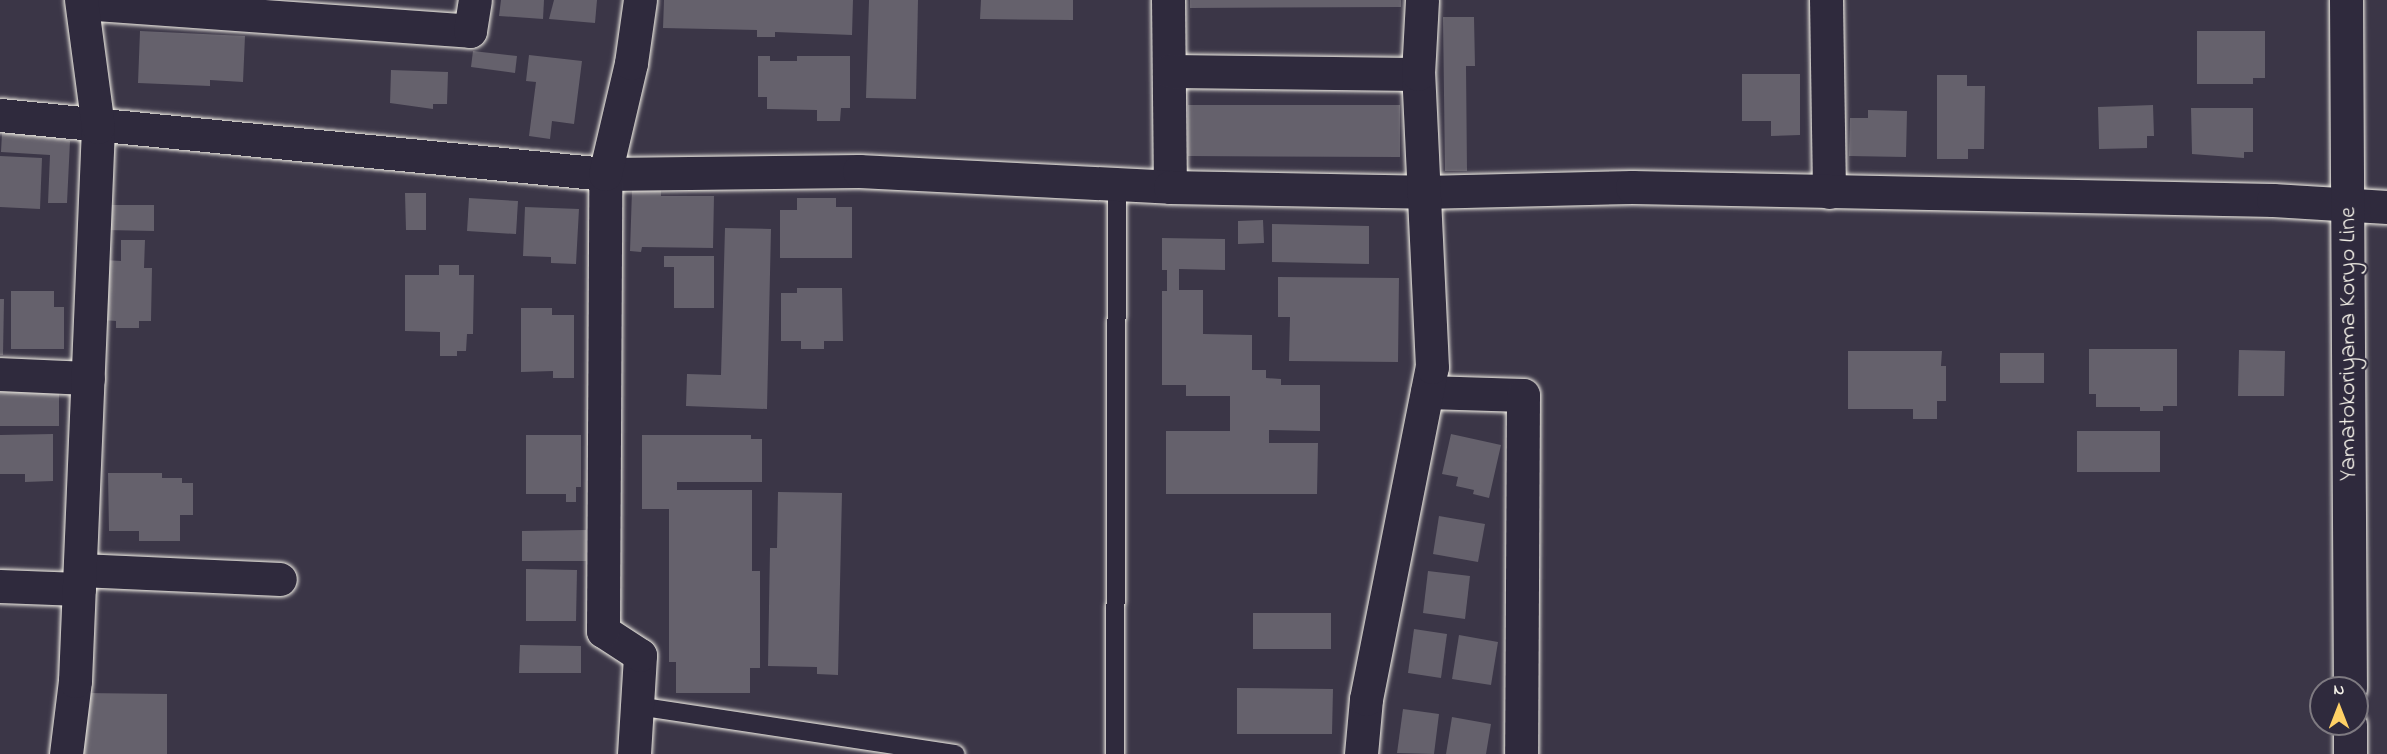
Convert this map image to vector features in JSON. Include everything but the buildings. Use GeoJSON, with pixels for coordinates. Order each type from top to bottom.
{"type":"FeatureCollection","features":[{"type":"Feature","properties":{"kind":"street"},"geometry":{"type":"LineString","coordinates":[[66,754],[75,681],[98,127],[81,1],[470,31],[475,0]]}},
{"type":"Feature","properties":{"kind":"street"},"geometry":{"type":"LineString","coordinates":[[634,754],[640,655],[603,631],[605,174],[631,63],[640,0]]}},
{"type":"Feature","properties":{"kind":"street"},"geometry":{"type":"LineString","coordinates":[[1168,0],[1170,187]]}},
{"type":"Feature","properties":{"kind":"street"},"geometry":{"type":"LineString","coordinates":[[1361,754],[1366,699],[1427,392],[1433,328],[1423,192],[1418,74],[1422,0]]}},
{"type":"Feature","properties":{"kind":"street"},"geometry":{"type":"LineString","coordinates":[[1826,0],[1829,192]]}},
{"type":"Feature","properties":{"kind":"street","name":"Yamatokoriyama Koryo Line"},"geometry":{"type":"LineString","coordinates":[[2346,0],[2350,676]]}},
{"type":"Feature","properties":{"kind":"street"},"geometry":{"type":"LineString","coordinates":[[1169,71],[1418,74]]}},
{"type":"Feature","properties":{"kind":"street"},"geometry":{"type":"LineString","coordinates":[[0,115],[98,127],[605,174],[859,171],[1170,187],[1423,192],[1632,187],[2387,207]]}},
{"type":"Feature","properties":{"kind":"street"},"geometry":{"type":"LineString","coordinates":[[0,374],[88,378]]}},
{"type":"Feature","properties":{"kind":"street"},"geometry":{"type":"LineString","coordinates":[[1427,392],[1523,395],[1521,754]]}},
{"type":"Feature","properties":{"kind":"street"},"geometry":{"type":"LineString","coordinates":[[0,586],[79,579],[280,579]]}},
{"type":"Feature","properties":{"kind":"street"},"geometry":{"type":"LineString","coordinates":[[2350,736],[2350,754]]}},
{"type":"Feature","properties":{"kind":"lane"},"geometry":{"type":"LineString","coordinates":[[1115,754],[1117,184]]}},
{"type":"Feature","properties":{"kind":"lane"},"geometry":{"type":"LineString","coordinates":[[637,706],[956,754]]}}]}
